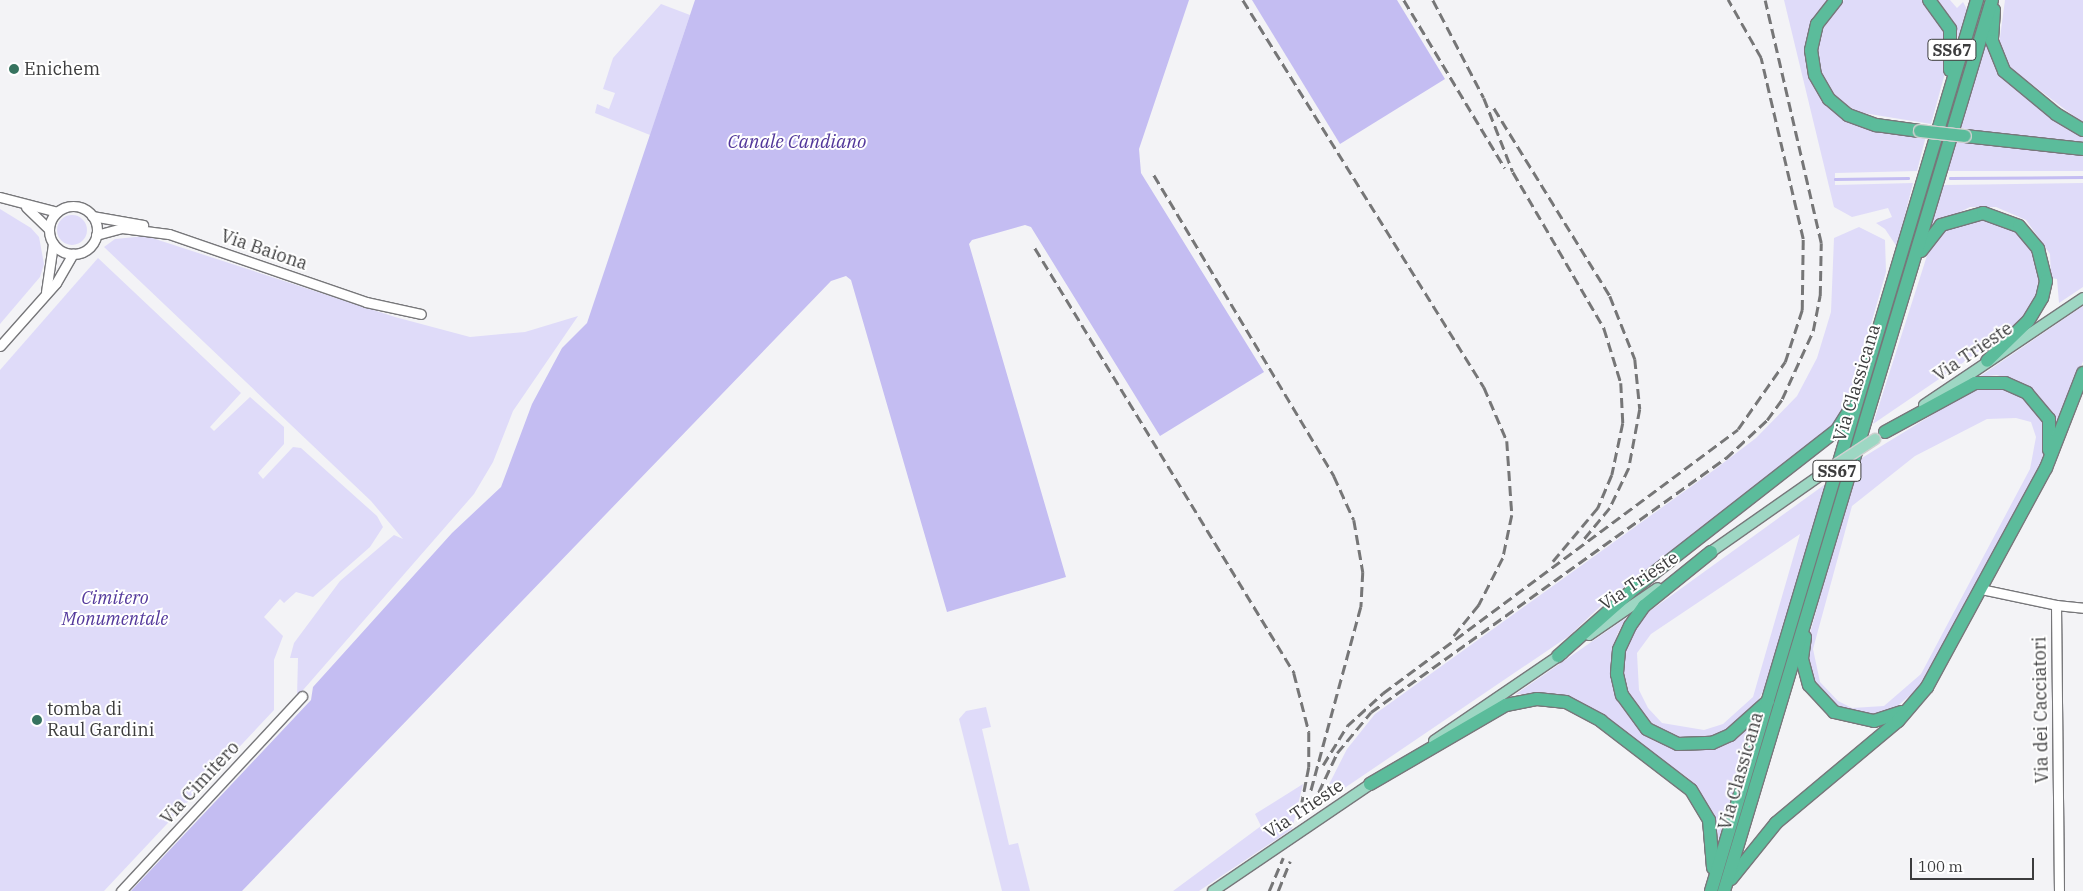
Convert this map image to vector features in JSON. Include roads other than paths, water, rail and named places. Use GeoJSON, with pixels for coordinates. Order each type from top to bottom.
{"type":"FeatureCollection","features":[{"type":"Feature","properties":{"kind":"highway"},"geometry":{"type":"LineString","coordinates":[[1836,0],[1817,24],[1811,50],[1815,75],[1829,99],[1848,115],[1876,125],[2083,149]]}},
{"type":"Feature","properties":{"kind":"highway","name":"SS67"},"geometry":{"type":"LineString","coordinates":[[1929,0],[1950,29],[1952,55],[1945,107]]}},
{"type":"Feature","properties":{"kind":"highway","name":"Via Classicana"},"geometry":{"type":"LineString","coordinates":[[1711,891],[1977,0]]}},
{"type":"Feature","properties":{"kind":"highway","name":"Via Classicana"},"geometry":{"type":"LineString","coordinates":[[1725,889],[1824,550],[1992,0]]}},
{"type":"Feature","properties":{"kind":"highway"},"geometry":{"type":"LineString","coordinates":[[1996,0],[1992,42],[2004,71],[2056,114],[2083,130]]}},
{"type":"Feature","properties":{"kind":"highway"},"geometry":{"type":"LineString","coordinates":[[1909,273],[1927,238],[1962,216],[1994,215],[2030,236],[2044,265],[2042,298],[2028,321],[1987,362]]}},
{"type":"Feature","properties":{"kind":"highway"},"geometry":{"type":"LineString","coordinates":[[1558,656],[1636,587],[1837,430],[1878,331]]}},
{"type":"Feature","properties":{"kind":"highway"},"geometry":{"type":"LineString","coordinates":[[1725,889],[1776,823],[1898,721],[1918,699],[1981,589],[2046,468],[2083,373]]}},
{"type":"Feature","properties":{"kind":"highway"},"geometry":{"type":"LineString","coordinates":[[1880,435],[1975,383],[2005,383],[2037,402],[2048,419],[2046,468]]}},
{"type":"Feature","properties":{"kind":"highway"},"geometry":{"type":"LineString","coordinates":[[1824,550],[1802,659],[1809,685],[1819,701],[1850,719],[1888,718],[1918,699]]}},
{"type":"Feature","properties":{"kind":"highway"},"geometry":{"type":"LineString","coordinates":[[1711,552],[1644,606],[1630,626],[1619,650],[1617,674],[1622,695],[1647,730],[1664,741],[1695,745],[1730,735],[1769,699]]}},
{"type":"Feature","properties":{"kind":"highway"},"geometry":{"type":"LineString","coordinates":[[1370,784],[1506,705],[1537,699],[1566,702],[1601,721],[1698,799],[1712,834],[1711,891]]}},
{"type":"Feature","properties":{"kind":"main road","name":"Via Trieste"},"geometry":{"type":"LineString","coordinates":[[1213,891],[1711,552],[1825,472],[2083,298]]}},
{"type":"Feature","properties":{"kind":"street"},"geometry":{"type":"LineString","coordinates":[[0,196],[22,204],[57,212],[79,207],[92,216],[133,222],[169,234]]}},
{"type":"Feature","properties":{"kind":"street"},"geometry":{"type":"LineString","coordinates":[[22,204],[49,229],[53,244],[52,276],[45,295]]}},
{"type":"Feature","properties":{"kind":"street"},"geometry":{"type":"LineString","coordinates":[[49,229],[57,212]]}},
{"type":"Feature","properties":{"kind":"street"},"geometry":{"type":"LineString","coordinates":[[0,346],[45,295],[73,254],[85,250],[96,235],[92,216]]}},
{"type":"Feature","properties":{"kind":"street","name":"Via Baiona"},"geometry":{"type":"LineString","coordinates":[[96,235],[122,228],[169,234],[366,302],[421,314]]}},
{"type":"Feature","properties":{"kind":"street"},"geometry":{"type":"LineString","coordinates":[[53,244],[73,254]]}},
{"type":"Feature","properties":{"kind":"street"},"geometry":{"type":"LineString","coordinates":[[1981,589],[2056,605],[2083,608]]}},
{"type":"Feature","properties":{"kind":"street","name":"Via dei Cacciatori"},"geometry":{"type":"LineString","coordinates":[[2056,605],[2058,891]]}},
{"type":"Feature","properties":{"kind":"street","name":"Via Cimitero"},"geometry":{"type":"LineString","coordinates":[[121,891],[302,696]]}},
{"type":"Feature","properties":{"kind":"water","name":"Canale Candiano"},"geometry":{"type":"Polygon","coordinates":[[[695,0],[1189,0],[1139,149],[1141,173],[1264,372],[1160,436],[1031,227],[1025,225],[972,240],[969,244],[1066,577],[947,612],[851,280],[846,276],[831,281],[242,891],[131,891],[311,700],[313,687],[452,533],[501,487],[532,404],[562,348],[587,323],[695,0]]]}},
{"type":"Feature","properties":{"kind":"water"},"geometry":{"type":"Polygon","coordinates":[[[1252,0],[1397,0],[1445,79],[1340,144],[1252,0]]]}},
{"type":"Feature","properties":{"kind":"waterway"},"geometry":{"type":"LineString","coordinates":[[1950,178],[2083,177]]}},
{"type":"Feature","properties":{"kind":"waterway"},"geometry":{"type":"LineString","coordinates":[[1835,179],[1908,178]]}},
{"type":"Feature","properties":{"kind":"railway"},"geometry":{"type":"LineString","coordinates":[[1243,0],[1484,387],[1507,441],[1512,515],[1503,558],[1479,605],[1454,636]]}},
{"type":"Feature","properties":{"kind":"railway"},"geometry":{"type":"LineString","coordinates":[[1404,0],[1505,168]]}},
{"type":"Feature","properties":{"kind":"railway"},"geometry":{"type":"LineString","coordinates":[[1433,0],[1484,98],[1513,172],[1604,328],[1621,383],[1623,423],[1612,475],[1598,508],[1552,563]]}},
{"type":"Feature","properties":{"kind":"railway"},"geometry":{"type":"LineString","coordinates":[[1323,765],[1347,726],[1383,693],[1738,429],[1785,362],[1802,310],[1803,239],[1761,58],[1728,0]]}},
{"type":"Feature","properties":{"kind":"railway"},"geometry":{"type":"LineString","coordinates":[[1312,806],[1337,753],[1371,712],[1726,458],[1767,420],[1782,399],[1813,331],[1820,296],[1821,243],[1765,0]]}},
{"type":"Feature","properties":{"kind":"railway"},"geometry":{"type":"LineString","coordinates":[[1494,108],[1610,296],[1635,359],[1640,409],[1629,468],[1610,508],[1582,542]]}},
{"type":"Feature","properties":{"kind":"railway"},"geometry":{"type":"LineString","coordinates":[[1154,175],[1334,476],[1354,520],[1363,572],[1361,607],[1311,791]]}},
{"type":"Feature","properties":{"kind":"railway"},"geometry":{"type":"LineString","coordinates":[[1035,248],[1294,673],[1309,732],[1309,767],[1302,802]]}},
{"type":"Feature","properties":{"kind":"railway"},"geometry":{"type":"LineString","coordinates":[[1269,891],[1283,858]]}},
{"type":"Feature","properties":{"kind":"railway"},"geometry":{"type":"LineString","coordinates":[[1278,891],[1290,861]]}},
{"type":"Feature","properties":{"kind":"place","name":"Enichem"},"geometry":{"type":"Point","coordinates":[14,69]}},
{"type":"Feature","properties":{"kind":"place","name":"tomba di Raul Gardini"},"geometry":{"type":"Point","coordinates":[37,720]}},
{"type":"Feature","properties":{"kind":"park label","name":"Cimitero Monumentale"},"geometry":{"type":"Point","coordinates":[115,609]}}]}
